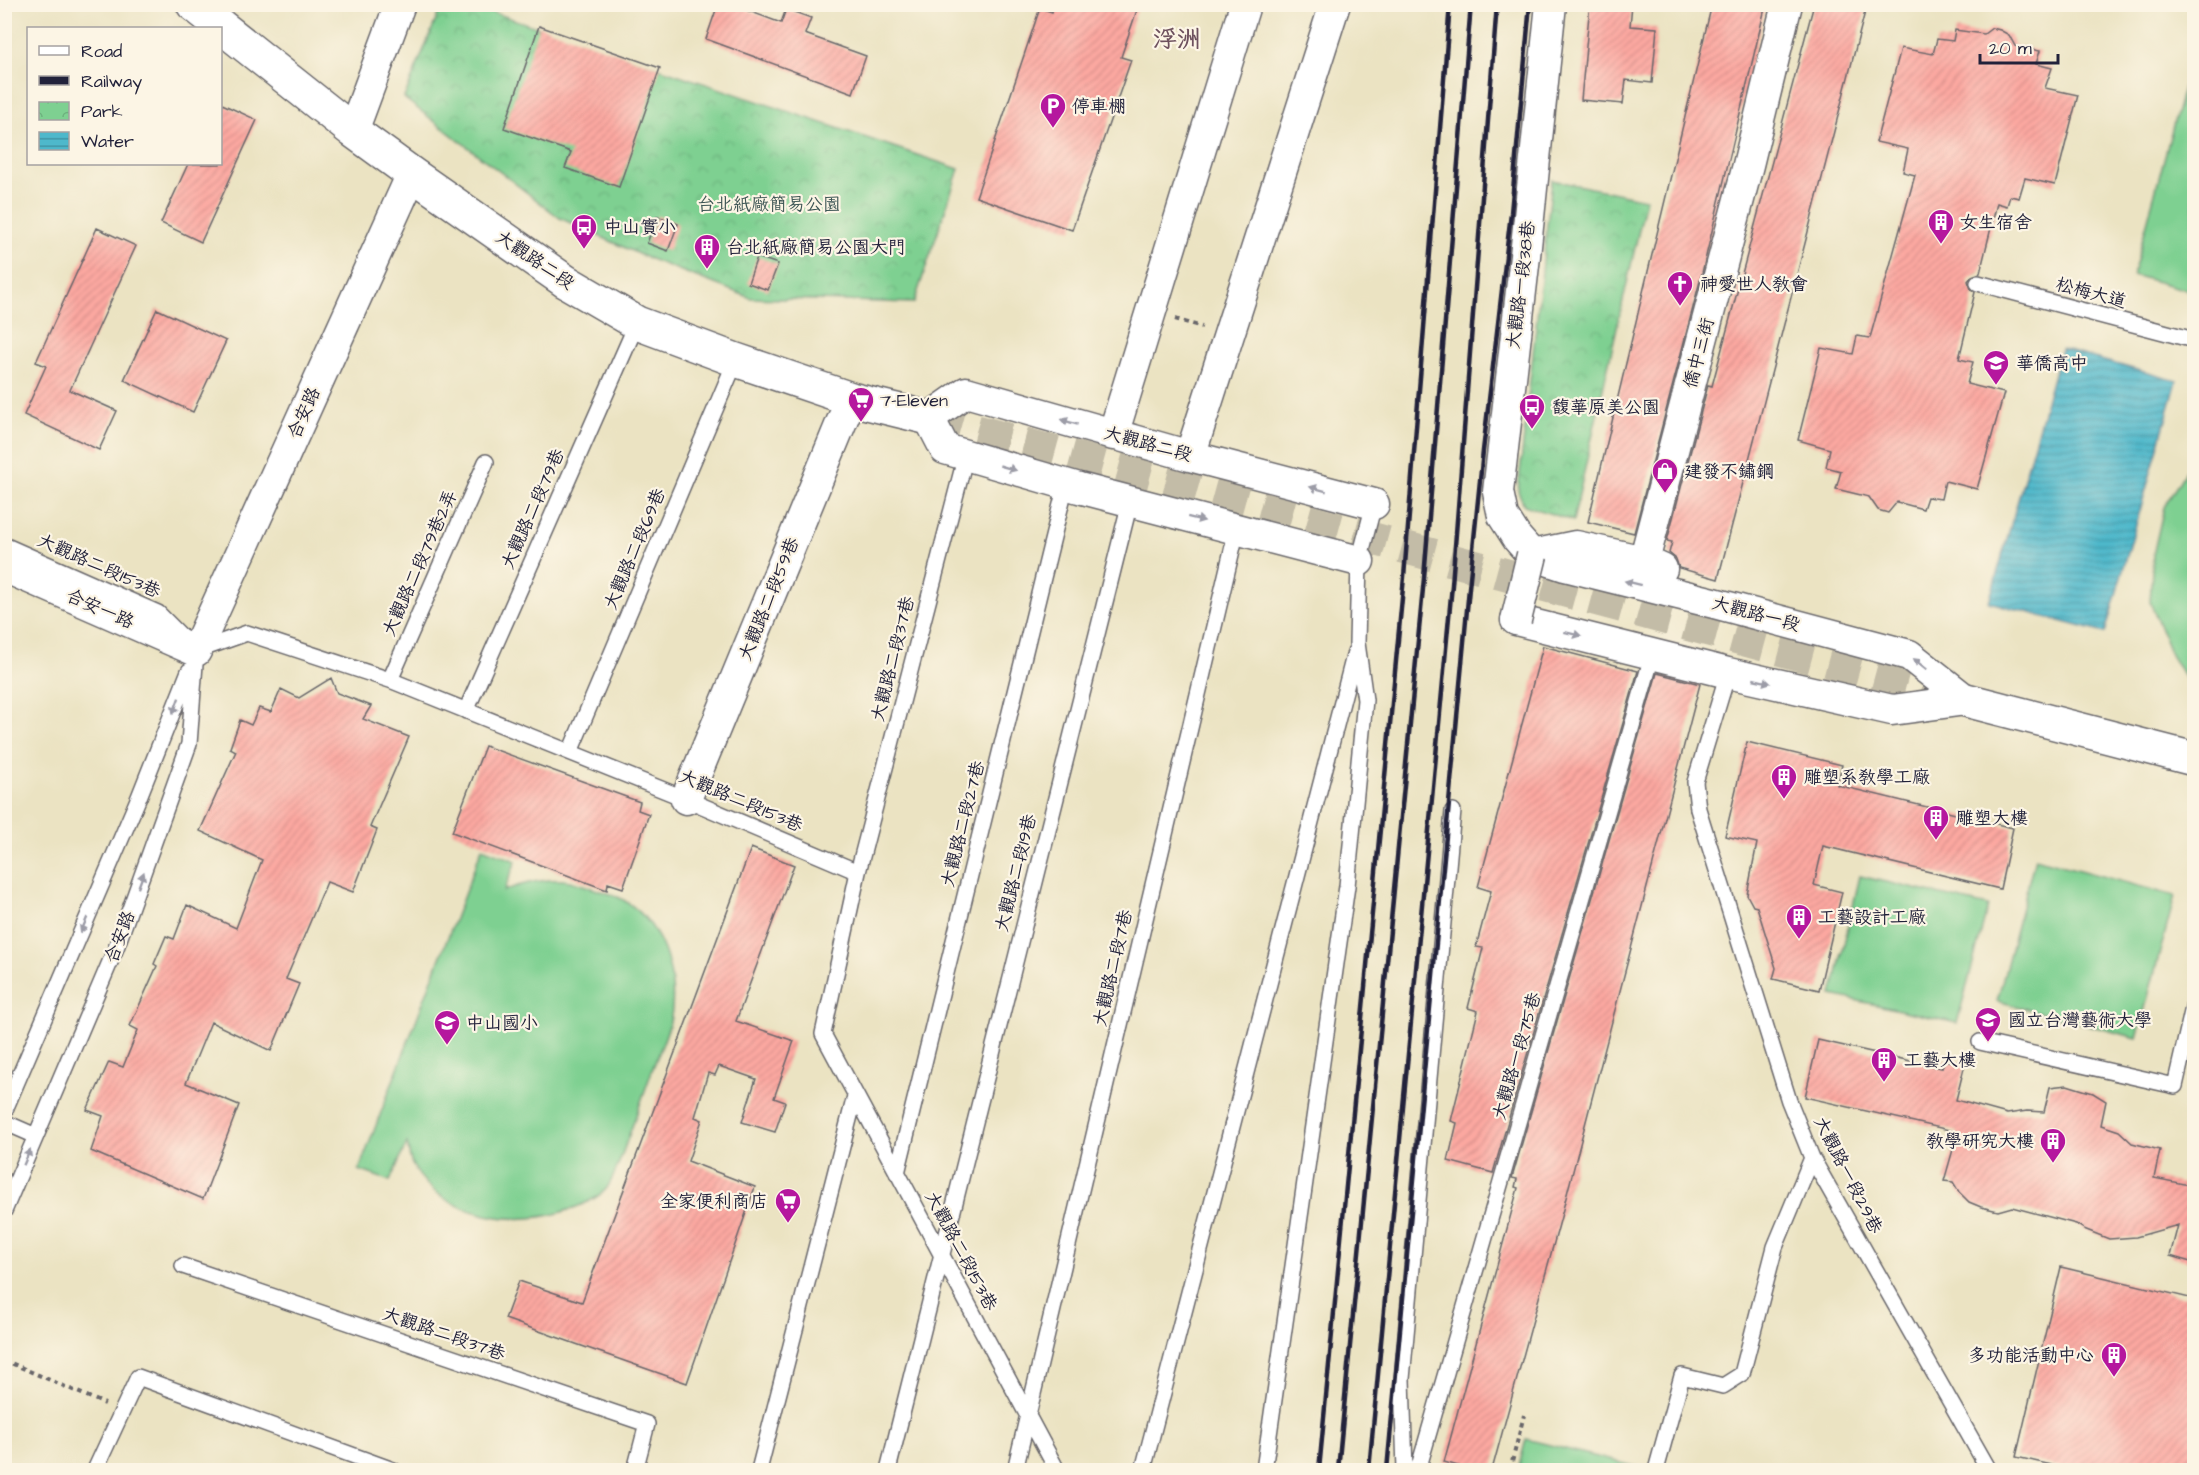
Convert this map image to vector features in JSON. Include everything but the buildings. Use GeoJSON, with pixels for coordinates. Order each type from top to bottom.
{"type":"FeatureCollection","features":[{"type":"Feature","properties":{"kind":"main road","name":"大觀路二段"},"geometry":{"type":"LineString","coordinates":[[193,4],[353,131],[412,174],[565,280],[637,323],[851,399],[929,418]]}},
{"type":"Feature","properties":{"kind":"main road","name":"大觀路一段"},"geometry":{"type":"LineString","coordinates":[[1966,700],[2194,759]]}},
{"type":"Feature","properties":{"kind":"street"},"geometry":{"type":"LineString","coordinates":[[353,131],[400,4]]}},
{"type":"Feature","properties":{"kind":"street"},"geometry":{"type":"LineString","coordinates":[[1113,435],[1244,8],[1243,4]]}},
{"type":"Feature","properties":{"kind":"street"},"geometry":{"type":"LineString","coordinates":[[1190,456],[1335,4]]}},
{"type":"Feature","properties":{"kind":"street","name":"大觀路一段38巷"},"geometry":{"type":"LineString","coordinates":[[1532,555],[1516,538],[1503,516],[1498,492],[1551,4]]}},
{"type":"Feature","properties":{"kind":"street","name":"僑中三街"},"geometry":{"type":"LineString","coordinates":[[1644,561],[1748,165],[1787,4]]}},
{"type":"Feature","properties":{"kind":"street","name":"合安路"},"geometry":{"type":"LineString","coordinates":[[196,651],[412,174]]}},
{"type":"Feature","properties":{"kind":"street","name":"大觀路二段"},"geometry":{"type":"LineString","coordinates":[[929,418],[966,392],[1113,435],[1374,504]]}},
{"type":"Feature","properties":{"kind":"street","name":"大觀路二段59巷"},"geometry":{"type":"LineString","coordinates":[[686,799],[851,399]]}},
{"type":"Feature","properties":{"kind":"street"},"geometry":{"type":"LineString","coordinates":[[929,418],[945,448],[966,455],[1130,502],[1359,561]]}},
{"type":"Feature","properties":{"kind":"street"},"geometry":{"type":"LineString","coordinates":[[1532,555],[1576,546],[1644,561],[1700,587],[1714,603]]}},
{"type":"Feature","properties":{"kind":"street","name":"大觀路一段"},"geometry":{"type":"LineString","coordinates":[[1532,555],[1565,566],[1909,655],[1966,700],[1892,710],[1728,673],[1516,620],[1532,555]]}},
{"type":"Feature","properties":{"kind":"street","name":"合安一路"},"geometry":{"type":"LineString","coordinates":[[4,567],[196,651]]}},
{"type":"Feature","properties":{"kind":"lane","name":"松梅大道"},"geometry":{"type":"LineString","coordinates":[[1977,283],[2194,340]]}},
{"type":"Feature","properties":{"kind":"lane","name":"大觀路二段79巷"},"geometry":{"type":"LineString","coordinates":[[466,711],[637,323]]}},
{"type":"Feature","properties":{"kind":"lane","name":"大觀路二段69巷"},"geometry":{"type":"LineString","coordinates":[[570,752],[736,360]]}},
{"type":"Feature","properties":{"kind":"lane","name":"大觀路二段37巷"},"geometry":{"type":"LineString","coordinates":[[858,872],[966,455]]}},
{"type":"Feature","properties":{"kind":"lane","name":"大觀路二段79巷2弄"},"geometry":{"type":"LineString","coordinates":[[390,680],[486,462]]}},
{"type":"Feature","properties":{"kind":"lane","name":"大觀路二段27巷"},"geometry":{"type":"LineString","coordinates":[[897,1173],[1066,484]]}},
{"type":"Feature","properties":{"kind":"lane","name":"大觀路二段19巷"},"geometry":{"type":"LineString","coordinates":[[888,1470],[1130,502]]}},
{"type":"Feature","properties":{"kind":"lane"},"geometry":{"type":"LineString","coordinates":[[1264,1470],[1347,886],[1365,700],[1357,643],[1359,561],[1374,504]]}},
{"type":"Feature","properties":{"kind":"lane","name":"大觀路二段7巷"},"geometry":{"type":"LineString","coordinates":[[1016,1470],[1237,529]]}},
{"type":"Feature","properties":{"kind":"lane","name":"大觀路二段153巷"},"geometry":{"type":"LineString","coordinates":[[4,545],[158,613],[196,651],[247,633],[390,680],[686,799],[858,872],[823,1034],[1057,1470]]}},
{"type":"Feature","properties":{"kind":"lane"},"geometry":{"type":"LineString","coordinates":[[1143,1470],[1357,643]]}},
{"type":"Feature","properties":{"kind":"lane","name":"合安路"},"geometry":{"type":"LineString","coordinates":[[4,1112],[170,722],[196,651]]}},
{"type":"Feature","properties":{"kind":"lane","name":"合安路"},"geometry":{"type":"LineString","coordinates":[[4,1211],[116,948],[189,744],[196,651]]}},
{"type":"Feature","properties":{"kind":"lane","name":"大觀路一段75巷"},"geometry":{"type":"LineString","coordinates":[[1418,1470],[1653,653]]}},
{"type":"Feature","properties":{"kind":"lane","name":"大觀路一段29巷"},"geometry":{"type":"LineString","coordinates":[[1728,673],[1695,782],[1698,809],[1786,1090],[1812,1158],[1989,1470]]}},
{"type":"Feature","properties":{"kind":"lane"},"geometry":{"type":"LineString","coordinates":[[1405,1470],[1402,1379],[1453,811]]}},
{"type":"Feature","properties":{"kind":"lane"},"geometry":{"type":"LineString","coordinates":[[1980,1042],[2175,1086],[2194,1003]]}},
{"type":"Feature","properties":{"kind":"lane"},"geometry":{"type":"LineString","coordinates":[[759,1470],[855,1096]]}},
{"type":"Feature","properties":{"kind":"lane"},"geometry":{"type":"LineString","coordinates":[[4,1122],[36,1136]]}},
{"type":"Feature","properties":{"kind":"lane"},"geometry":{"type":"LineString","coordinates":[[1656,1470],[1682,1376],[1723,1386],[1742,1374],[1775,1247],[1812,1158]]}},
{"type":"Feature","properties":{"kind":"lane","name":"大觀路二段37巷"},"geometry":{"type":"LineString","coordinates":[[183,1266],[647,1424],[635,1470]]}},
{"type":"Feature","properties":{"kind":"lane"},"geometry":{"type":"LineString","coordinates":[[95,1470],[138,1377],[393,1470]]}},
{"type":"Feature","properties":{"kind":"path"},"geometry":{"type":"LineString","coordinates":[[1151,312],[1229,335]]}},
{"type":"Feature","properties":{"kind":"path"},"geometry":{"type":"LineString","coordinates":[[4,1360],[123,1412]]}},
{"type":"Feature","properties":{"kind":"path"},"geometry":{"type":"LineString","coordinates":[[1510,1470],[1524,1415]]}},
{"type":"Feature","properties":{"kind":"green space","name":"台北紙廠簡易公園"},"geometry":{"type":"Polygon","coordinates":[[[442,5],[471,5],[959,169],[914,303],[751,298],[645,257],[560,218],[404,98],[442,5]]]}},
{"type":"Feature","properties":{"kind":"green space"},"geometry":{"type":"Polygon","coordinates":[[[2190,62],[2194,63],[2194,292],[2133,275],[2190,62]]]}},
{"type":"Feature","properties":{"kind":"green space"},"geometry":{"type":"Polygon","coordinates":[[[1552,180],[1646,199],[1573,521],[1524,505],[1518,491],[1552,180]]]}},
{"type":"Feature","properties":{"kind":"green space"},"geometry":{"type":"Polygon","coordinates":[[[2194,459],[2194,533],[2188,563],[2187,592],[2194,626],[2194,692],[2171,655],[2150,602],[2153,555],[2164,507],[2194,459]]]}},
{"type":"Feature","properties":{"kind":"green space"},"geometry":{"type":"Polygon","coordinates":[[[2194,533],[2194,626],[2187,605],[2186,580],[2194,533]]]}},
{"type":"Feature","properties":{"kind":"green space"},"geometry":{"type":"Polygon","coordinates":[[[482,848],[516,861],[504,891],[536,882],[562,880],[605,892],[623,900],[651,925],[667,960],[671,979],[673,998],[668,1029],[610,1183],[604,1192],[590,1201],[551,1215],[506,1218],[462,1208],[426,1184],[413,1166],[407,1143],[390,1181],[359,1170],[482,848]]]}},
{"type":"Feature","properties":{"kind":"green space"},"geometry":{"type":"Polygon","coordinates":[[[2035,858],[2175,896],[2137,1038],[1997,1001],[2035,858]]]}},
{"type":"Feature","properties":{"kind":"green space"},"geometry":{"type":"Polygon","coordinates":[[[1860,876],[1988,906],[1957,1023],[1832,995],[1860,876]]]}},
{"type":"Feature","properties":{"kind":"green space"},"geometry":{"type":"Polygon","coordinates":[[[1526,1439],[1649,1470],[1518,1470],[1526,1439]]]}},
{"type":"Feature","properties":{"kind":"water"},"geometry":{"type":"Polygon","coordinates":[[[2061,349],[2177,381],[2105,633],[1989,602],[2061,349]]]}},
{"type":"Feature","properties":{"kind":"tunnel"},"geometry":{"type":"LineString","coordinates":[[929,418],[1966,700]]}},
{"type":"Feature","properties":{"kind":"railway"},"geometry":{"type":"LineString","coordinates":[[1319,1470],[1404,577],[1450,4]]}},
{"type":"Feature","properties":{"kind":"railway"},"geometry":{"type":"LineString","coordinates":[[1338,1470],[1424,578],[1471,4]]}},
{"type":"Feature","properties":{"kind":"railway"},"geometry":{"type":"LineString","coordinates":[[1369,1470],[1452,585],[1497,4]]}},
{"type":"Feature","properties":{"kind":"railway"},"geometry":{"type":"LineString","coordinates":[[1387,1470],[1469,588],[1511,213],[1530,4]]}},
{"type":"Feature","properties":{"kind":"place","name":"停車棚"},"geometry":{"type":"Point","coordinates":[1053,129]}},
{"type":"Feature","properties":{"kind":"place","name":"女生宿舍"},"geometry":{"type":"Point","coordinates":[1941,245]}},
{"type":"Feature","properties":{"kind":"place","name":"中山實小"},"geometry":{"type":"Point","coordinates":[584,250]}},
{"type":"Feature","properties":{"kind":"place","name":"台北紙廠簡易公園大門"},"geometry":{"type":"Point","coordinates":[707,270]}},
{"type":"Feature","properties":{"kind":"place","name":"神愛世人教會"},"geometry":{"type":"Point","coordinates":[1680,307]}},
{"type":"Feature","properties":{"kind":"place","name":"華僑高中"},"geometry":{"type":"Point","coordinates":[1996,386]}},
{"type":"Feature","properties":{"kind":"place","name":"7-Eleven"},"geometry":{"type":"Point","coordinates":[861,423]}},
{"type":"Feature","properties":{"kind":"place","name":"馥華原美公園"},"geometry":{"type":"Point","coordinates":[1532,430]}},
{"type":"Feature","properties":{"kind":"place","name":"建發不鏽鋼"},"geometry":{"type":"Point","coordinates":[1665,494]}},
{"type":"Feature","properties":{"kind":"place","name":"雕塑系教學工廠"},"geometry":{"type":"Point","coordinates":[1784,800]}},
{"type":"Feature","properties":{"kind":"place","name":"雕塑大樓"},"geometry":{"type":"Point","coordinates":[1936,841]}},
{"type":"Feature","properties":{"kind":"place","name":"工藝設計工廠"},"geometry":{"type":"Point","coordinates":[1799,940]}},
{"type":"Feature","properties":{"kind":"place","name":"國立台灣藝術大學"},"geometry":{"type":"Point","coordinates":[1988,1043]}},
{"type":"Feature","properties":{"kind":"place","name":"中山國小"},"geometry":{"type":"Point","coordinates":[447,1046]}},
{"type":"Feature","properties":{"kind":"place","name":"工藝大樓"},"geometry":{"type":"Point","coordinates":[1884,1083]}},
{"type":"Feature","properties":{"kind":"place","name":"教學研究大樓"},"geometry":{"type":"Point","coordinates":[2053,1164]}},
{"type":"Feature","properties":{"kind":"place","name":"全家便利商店"},"geometry":{"type":"Point","coordinates":[788,1224]}},
{"type":"Feature","properties":{"kind":"place","name":"多功能活動中心"},"geometry":{"type":"Point","coordinates":[2114,1378]}},
{"type":"Feature","properties":{"kind":"district","name":"浮洲"},"geometry":{"type":"Point","coordinates":[1177,40]}}]}
